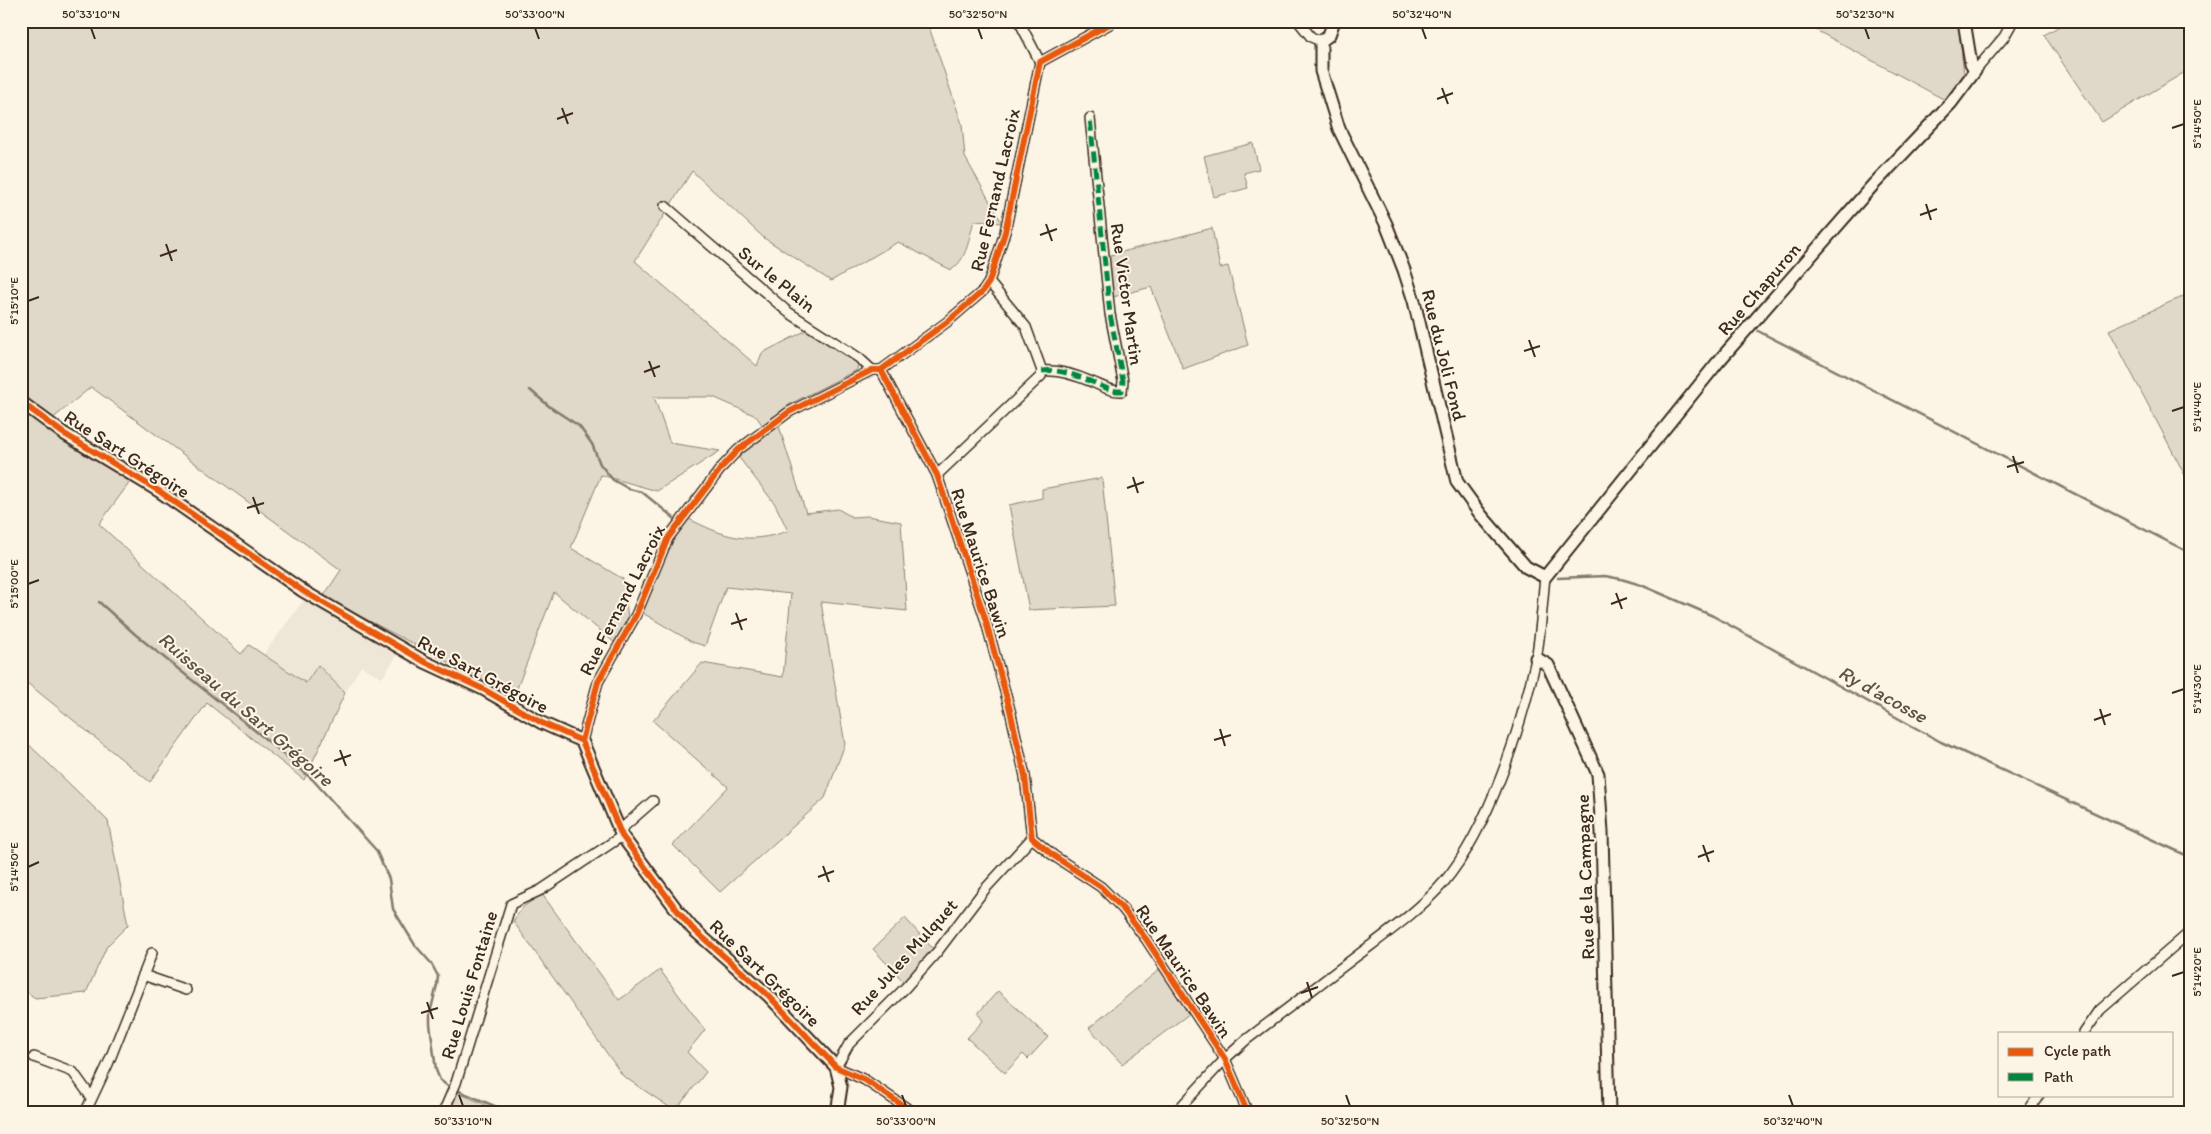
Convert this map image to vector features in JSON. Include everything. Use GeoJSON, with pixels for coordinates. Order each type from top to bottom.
{"type":"FeatureCollection","features":[{"type":"Feature","properties":{"kind":"street"},"geometry":{"type":"LineString","coordinates":[[1019,21],[1040,62],[1115,21]]}},
{"type":"Feature","properties":{"kind":"street"},"geometry":{"type":"LineString","coordinates":[[1298,21],[1311,37],[1321,41],[1329,35],[1334,21]]}},
{"type":"Feature","properties":{"kind":"street"},"geometry":{"type":"LineString","coordinates":[[1964,21],[1971,64],[1974,71],[2004,37],[2013,21]]}},
{"type":"Feature","properties":{"kind":"street","name":"Rue du Joli Fond"},"geometry":{"type":"LineString","coordinates":[[1321,41],[1321,72],[1339,129],[1386,224],[1407,278],[1458,482],[1482,515],[1526,567],[1545,577]]}},
{"type":"Feature","properties":{"kind":"street","name":"Rue Fernand Lacroix"},"geometry":{"type":"LineString","coordinates":[[582,741],[598,682],[636,614],[664,546],[678,525],[706,492],[722,467],[738,450],[789,412],[876,370],[947,322],[983,291],[989,282],[1005,232],[1040,62]]}},
{"type":"Feature","properties":{"kind":"street","name":"Rue Chapuron"},"geometry":{"type":"LineString","coordinates":[[1545,577],[1718,362],[1873,185],[1950,103],[1974,71]]}},
{"type":"Feature","properties":{"kind":"street","name":"Rue Victor Martin"},"geometry":{"type":"LineString","coordinates":[[1042,370],[1063,372],[1081,377],[1114,392],[1122,391],[1123,381],[1110,314],[1090,118]]}},
{"type":"Feature","properties":{"kind":"street","name":"Sur le Plain"},"geometry":{"type":"LineString","coordinates":[[665,206],[788,312],[876,370]]}},
{"type":"Feature","properties":{"kind":"street"},"geometry":{"type":"LineString","coordinates":[[937,475],[1041,376],[1042,370],[1026,327],[989,282]]}},
{"type":"Feature","properties":{"kind":"street","name":"Rue Maurice Bawin"},"geometry":{"type":"LineString","coordinates":[[876,370],[937,475],[985,618],[1010,710],[1025,776],[1032,838],[1054,856],[1101,887],[1123,909],[1146,939],[1224,1059],[1248,1113]]}},
{"type":"Feature","properties":{"kind":"street","name":"Rue Sart Grégoire"},"geometry":{"type":"LineString","coordinates":[[21,402],[62,433],[159,491],[303,591],[426,662],[483,689],[542,723],[582,741],[621,833],[677,910],[692,928],[768,995],[836,1067]]}},
{"type":"Feature","properties":{"kind":"street"},"geometry":{"type":"LineString","coordinates":[[1174,1113],[1224,1059],[1246,1040],[1388,932],[1444,882],[1467,848],[1485,814],[1514,736],[1536,658],[1545,577]]}},
{"type":"Feature","properties":{"kind":"street","name":"Rue de la Campagne"},"geometry":{"type":"LineString","coordinates":[[1536,658],[1548,665],[1598,774],[1602,832],[1609,1113]]}},
{"type":"Feature","properties":{"kind":"street"},"geometry":{"type":"LineString","coordinates":[[621,833],[653,801]]}},
{"type":"Feature","properties":{"kind":"street","name":"Rue Louis Fontaine"},"geometry":{"type":"LineString","coordinates":[[443,1113],[456,1083],[511,904],[541,890],[621,833]]}},
{"type":"Feature","properties":{"kind":"street","name":"Rue Jules Mulquet"},"geometry":{"type":"LineString","coordinates":[[836,1067],[849,1044],[905,988],[937,952],[985,889],[1032,838]]}},
{"type":"Feature","properties":{"kind":"street"},"geometry":{"type":"LineString","coordinates":[[2085,1032],[2100,1010],[2190,932]]}},
{"type":"Feature","properties":{"kind":"street"},"geometry":{"type":"LineString","coordinates":[[85,1113],[108,1064],[152,954]]}},
{"type":"Feature","properties":{"kind":"street"},"geometry":{"type":"LineString","coordinates":[[143,975],[186,990]]}},
{"type":"Feature","properties":{"kind":"street"},"geometry":{"type":"LineString","coordinates":[[34,1057],[73,1072],[91,1097]]}},
{"type":"Feature","properties":{"kind":"street"},"geometry":{"type":"LineString","coordinates":[[836,1067],[841,1087],[837,1113]]}},
{"type":"Feature","properties":{"kind":"street"},"geometry":{"type":"LineString","coordinates":[[836,1067],[865,1080],[914,1113]]}},
{"type":"Feature","properties":{"kind":"street"},"geometry":{"type":"LineString","coordinates":[[2027,1113],[2038,1096]]}},
{"type":"Feature","properties":{"kind":"shaded area"},"geometry":{"type":"Polygon","coordinates":[[[21,21],[927,21],[962,124],[965,157],[1002,223],[974,221],[964,255],[961,261],[951,270],[898,242],[831,281],[764,238],[692,171],[635,261],[757,366],[762,353],[809,329],[858,361],[857,370],[790,404],[763,426],[756,416],[713,397],[654,397],[670,443],[720,451],[657,491],[601,475],[571,548],[623,579],[628,618],[616,644],[554,592],[514,696],[323,597],[341,570],[91,387],[51,420],[133,478],[99,524],[241,654],[249,645],[306,683],[318,665],[345,693],[304,780],[207,703],[150,782],[21,678],[21,21]]]}},
{"type":"Feature","properties":{"kind":"shaded area"},"geometry":{"type":"Polygon","coordinates":[[[1799,21],[1958,21],[1964,74],[1945,100],[1799,21]]]}},
{"type":"Feature","properties":{"kind":"shaded area"},"geometry":{"type":"Polygon","coordinates":[[[2068,21],[2190,21],[2190,69],[2102,122],[2044,35],[2068,21]]]}},
{"type":"Feature","properties":{"kind":"shaded area"},"geometry":{"type":"Polygon","coordinates":[[[1253,143],[1259,169],[1244,173],[1248,188],[1214,197],[1204,156],[1253,143]]]}},
{"type":"Feature","properties":{"kind":"shaded area"},"geometry":{"type":"Polygon","coordinates":[[[1212,228],[1220,268],[1228,266],[1248,345],[1183,369],[1151,287],[1113,297],[1107,256],[1212,228]]]}},
{"type":"Feature","properties":{"kind":"shaded area"},"geometry":{"type":"Polygon","coordinates":[[[2190,293],[2190,485],[2109,330],[2190,293]]]}},
{"type":"Feature","properties":{"kind":"shaded area"},"geometry":{"type":"Polygon","coordinates":[[[779,426],[806,513],[838,509],[852,517],[868,516],[901,522],[907,611],[821,602],[845,744],[825,798],[720,892],[673,845],[728,787],[653,721],[702,663],[783,677],[791,594],[726,587],[705,646],[692,642],[641,612],[665,555],[687,518],[713,530],[736,537],[760,538],[788,531],[775,504],[737,455],[779,426]]]}},
{"type":"Feature","properties":{"kind":"shaded area"},"geometry":{"type":"Polygon","coordinates":[[[1102,478],[1115,606],[1029,610],[1009,505],[1042,498],[1042,489],[1102,478]]]}},
{"type":"Feature","properties":{"kind":"shaded area"},"geometry":{"type":"Polygon","coordinates":[[[307,596],[400,651],[382,678],[361,666],[345,693],[318,665],[306,683],[263,655],[307,596]]]}},
{"type":"Feature","properties":{"kind":"shaded area"},"geometry":{"type":"Polygon","coordinates":[[[21,737],[108,821],[128,925],[107,946],[86,993],[35,998],[21,988],[21,737]]]}},
{"type":"Feature","properties":{"kind":"shaded area"},"geometry":{"type":"Polygon","coordinates":[[[542,894],[619,1000],[660,970],[705,1030],[687,1052],[706,1072],[675,1111],[623,1076],[513,921],[523,907],[542,894]]]}},
{"type":"Feature","properties":{"kind":"shaded area"},"geometry":{"type":"Polygon","coordinates":[[[905,918],[934,950],[904,982],[873,949],[905,918]]]}},
{"type":"Feature","properties":{"kind":"shaded area"},"geometry":{"type":"Polygon","coordinates":[[[1160,969],[1189,1014],[1122,1064],[1089,1028],[1160,969]]]}},
{"type":"Feature","properties":{"kind":"shaded area"},"geometry":{"type":"Polygon","coordinates":[[[998,991],[1048,1037],[1028,1059],[1023,1054],[1005,1073],[967,1038],[983,1021],[978,1013],[998,991]]]}},
{"type":"Feature","properties":{"kind":"shaded area"},"geometry":{"type":"Polygon","coordinates":[[[457,1092],[503,1113],[444,1113],[457,1092]]]}},
{"type":"Feature","properties":{"kind":"waterway"},"geometry":{"type":"LineString","coordinates":[[1758,331],[2190,553]]}},
{"type":"Feature","properties":{"kind":"waterway"},"geometry":{"type":"LineString","coordinates":[[530,390],[550,407],[579,426],[592,444],[600,464],[613,480],[629,489],[642,492],[674,518]]}},
{"type":"Feature","properties":{"kind":"waterway","name":"Ry d'acosse"},"geometry":{"type":"LineString","coordinates":[[1558,578],[1605,576],[1621,579],[1641,585],[1713,616],[1941,742],[2190,857]]}},
{"type":"Feature","properties":{"kind":"waterway","name":"Ruisseau du Sart Grégoire"},"geometry":{"type":"LineString","coordinates":[[99,602],[136,635],[278,749],[313,780],[376,850],[389,879],[393,909],[415,945],[431,963],[438,976],[430,1013],[430,1024],[436,1070],[440,1080],[449,1087]]}},
{"type":"Feature","properties":{"kind":"waterway","name":"Ruisseau du Sart Grégoire"},"geometry":{"type":"LineString","coordinates":[[459,1091],[511,1113]]}},
{"type":"Feature","properties":{"kind":"marked path"},"geometry":{"type":"LineString","coordinates":[[1042,371],[1067,373],[1110,390],[1122,391],[1123,381],[1110,314],[1090,118]]}},
{"type":"Feature","properties":{"kind":"cycle path"},"geometry":{"type":"LineString","coordinates":[[582,741],[598,682],[636,615],[668,538],[722,467],[738,450],[789,412],[872,370],[881,370],[947,322],[983,291],[989,282],[1005,232],[1040,62],[1115,21]]}},
{"type":"Feature","properties":{"kind":"cycle path"},"geometry":{"type":"LineString","coordinates":[[881,370],[937,475],[985,618],[1010,710],[1025,776],[1032,838],[1054,856],[1101,887],[1123,909],[1146,939],[1225,1059],[1248,1113]]}},
{"type":"Feature","properties":{"kind":"cycle path"},"geometry":{"type":"LineString","coordinates":[[21,402],[63,433],[159,491],[303,591],[425,662],[483,689],[542,723],[582,741],[622,836],[692,928],[768,995],[836,1067],[865,1080],[914,1113]]}}]}
